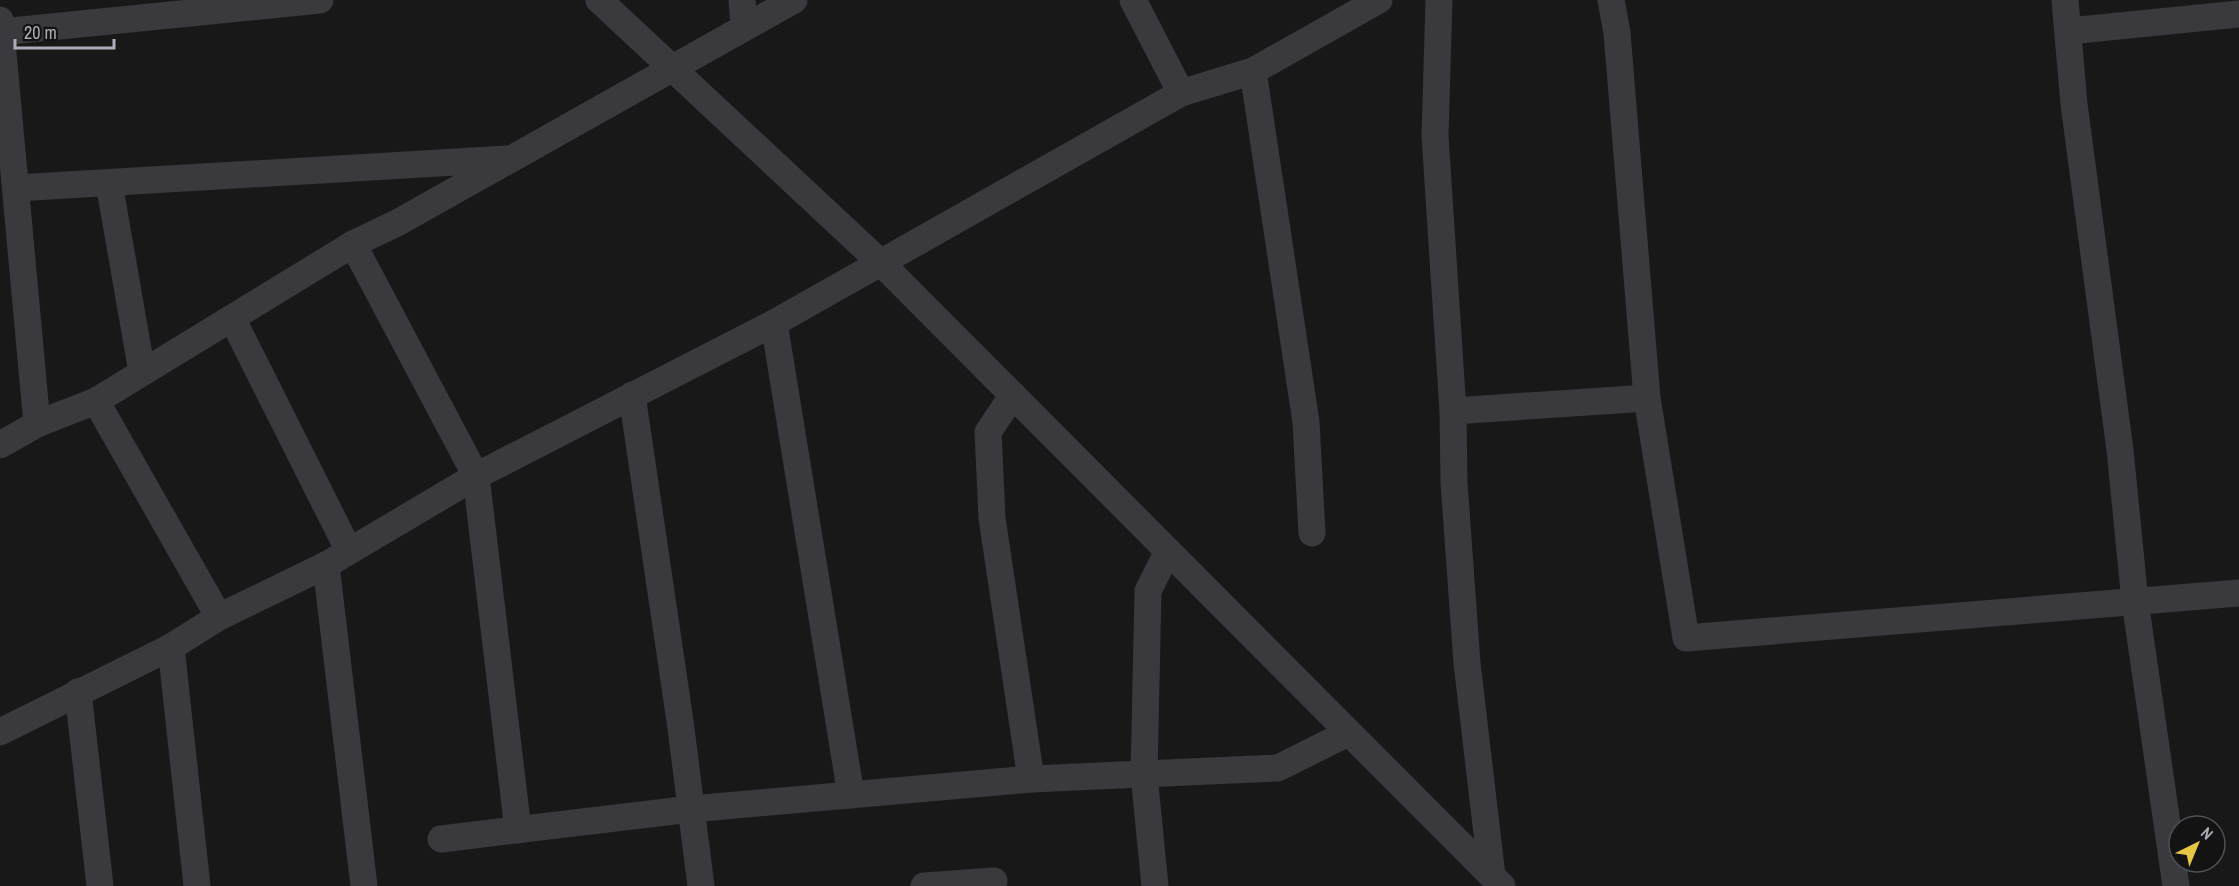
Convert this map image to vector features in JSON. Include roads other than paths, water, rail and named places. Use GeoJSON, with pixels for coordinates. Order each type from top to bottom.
{"type":"FeatureCollection","features":[{"type":"Feature","properties":{"kind":"street"},"geometry":{"type":"LineString","coordinates":[[38,424],[1,28],[320,0]]}},
{"type":"Feature","properties":{"kind":"street"},"geometry":{"type":"LineString","coordinates":[[598,0],[881,263],[1497,881]]}},
{"type":"Feature","properties":{"kind":"street"},"geometry":{"type":"LineString","coordinates":[[742,0],[744,27]]}},
{"type":"Feature","properties":{"kind":"street"},"geometry":{"type":"LineString","coordinates":[[0,445],[38,424],[96,401],[353,244],[397,224],[794,0]]}},
{"type":"Feature","properties":{"kind":"street"},"geometry":{"type":"LineString","coordinates":[[1133,0],[1181,93]]}},
{"type":"Feature","properties":{"kind":"street"},"geometry":{"type":"LineString","coordinates":[[0,732],[171,647],[219,617],[326,565],[476,476],[774,323],[1181,93],[1252,71],[1379,0]]}},
{"type":"Feature","properties":{"kind":"street"},"geometry":{"type":"LineString","coordinates":[[1438,0],[1436,136],[1453,411],[1454,483],[1467,663],[1497,881]]}},
{"type":"Feature","properties":{"kind":"street"},"geometry":{"type":"LineString","coordinates":[[1611,0],[1617,33],[1647,398],[1686,638],[2239,593]]}},
{"type":"Feature","properties":{"kind":"street"},"geometry":{"type":"LineString","coordinates":[[2065,0],[2074,104],[2120,450],[2135,601],[2176,886]]}},
{"type":"Feature","properties":{"kind":"street"},"geometry":{"type":"LineString","coordinates":[[2069,30],[2238,15]]}},
{"type":"Feature","properties":{"kind":"street"},"geometry":{"type":"LineString","coordinates":[[1252,71],[1306,422],[1312,533]]}},
{"type":"Feature","properties":{"kind":"street"},"geometry":{"type":"LineString","coordinates":[[16,188],[512,158]]}},
{"type":"Feature","properties":{"kind":"street"},"geometry":{"type":"LineString","coordinates":[[109,183],[142,372]]}},
{"type":"Feature","properties":{"kind":"street"},"geometry":{"type":"LineString","coordinates":[[353,244],[476,476],[518,830]]}},
{"type":"Feature","properties":{"kind":"street"},"geometry":{"type":"LineString","coordinates":[[232,318],[349,551]]}},
{"type":"Feature","properties":{"kind":"street"},"geometry":{"type":"LineString","coordinates":[[774,323],[851,795]]}},
{"type":"Feature","properties":{"kind":"street"},"geometry":{"type":"LineString","coordinates":[[632,395],[701,886]]}},
{"type":"Feature","properties":{"kind":"street"},"geometry":{"type":"LineString","coordinates":[[1012,395],[988,432],[992,518],[1030,779]]}},
{"type":"Feature","properties":{"kind":"street"},"geometry":{"type":"LineString","coordinates":[[1453,411],[1647,398]]}},
{"type":"Feature","properties":{"kind":"street"},"geometry":{"type":"LineString","coordinates":[[96,401],[219,617]]}},
{"type":"Feature","properties":{"kind":"street"},"geometry":{"type":"LineString","coordinates":[[1155,886],[1144,775],[1148,591],[1168,551]]}},
{"type":"Feature","properties":{"kind":"street"},"geometry":{"type":"LineString","coordinates":[[326,565],[364,886]]}},
{"type":"Feature","properties":{"kind":"street"},"geometry":{"type":"LineString","coordinates":[[171,647],[197,886]]}},
{"type":"Feature","properties":{"kind":"street"},"geometry":{"type":"LineString","coordinates":[[78,692],[100,886]]}},
{"type":"Feature","properties":{"kind":"street"},"geometry":{"type":"LineString","coordinates":[[441,839],[691,809],[1030,779],[1278,768],[1348,733]]}},
{"type":"Feature","properties":{"kind":"street"},"geometry":{"type":"LineString","coordinates":[[924,886],[994,881]]}}]}
